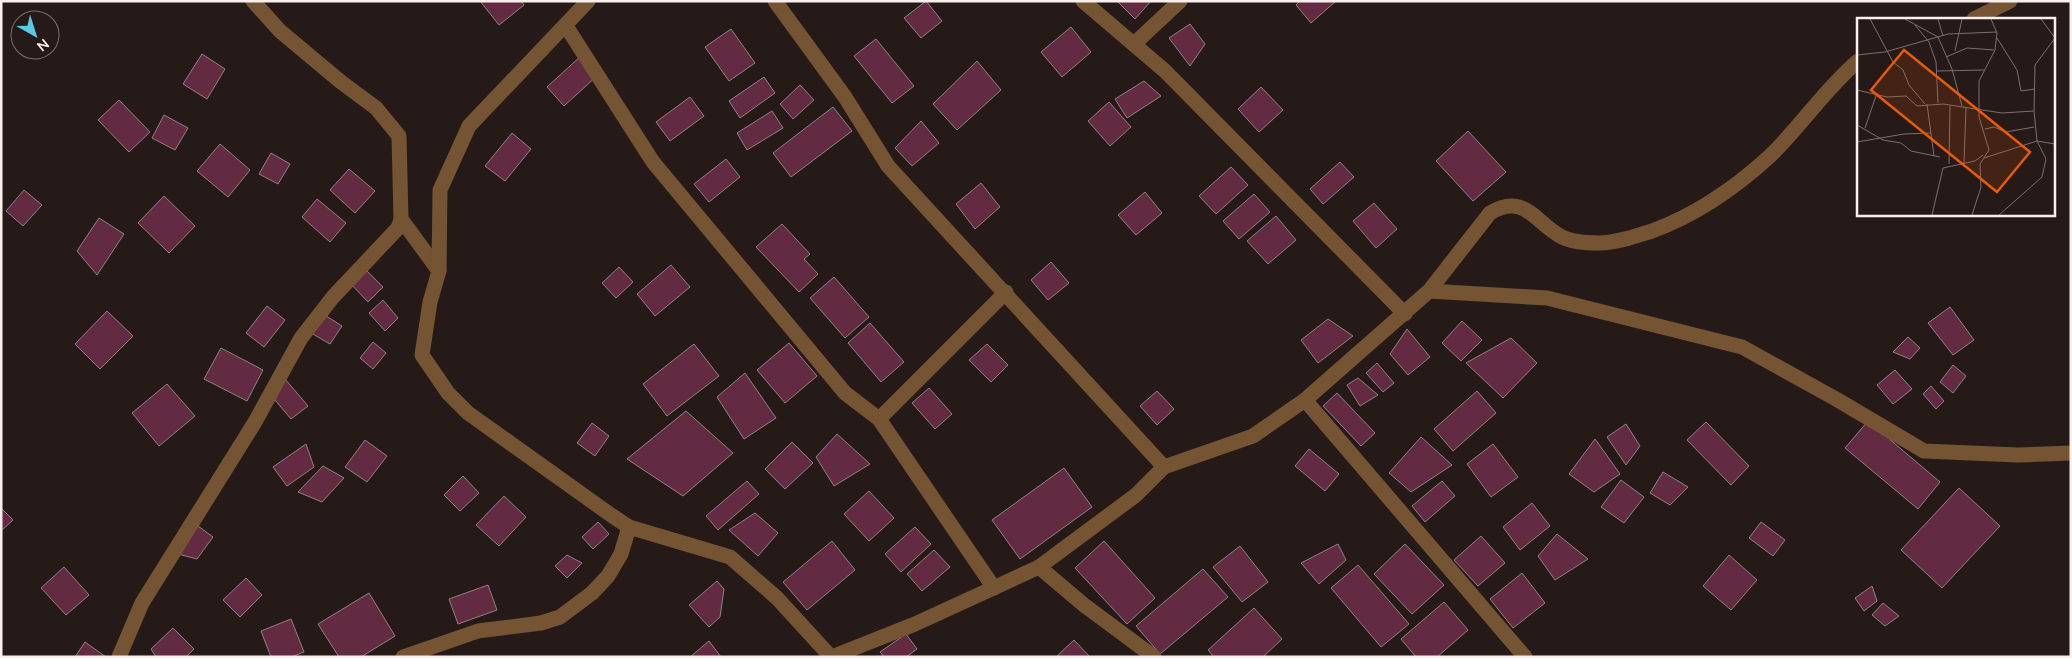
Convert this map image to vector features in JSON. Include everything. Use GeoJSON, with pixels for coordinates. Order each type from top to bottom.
{"type":"FeatureCollection","features":[{"type":"Feature","properties":{"kind":"street"},"geometry":{"type":"LineString","coordinates":[[119,657],[142,603],[255,422],[301,338],[333,297],[398,228],[401,219],[399,136],[376,108],[341,82],[280,31],[253,1]]}},
{"type":"Feature","properties":{"kind":"street"},"geometry":{"type":"LineString","coordinates":[[588,1],[469,126],[440,190],[440,271],[430,302],[422,355],[448,393],[468,413],[524,456],[629,526],[730,558],[777,598],[832,657],[915,624],[1039,567],[1136,495],[1164,467],[1253,436],[1305,400],[1405,314],[1429,291],[1490,213],[1500,207],[1514,205],[1533,213],[1563,237],[1601,243],[1635,236],[1675,222],[1714,200],[1770,155],[1857,62]]}},
{"type":"Feature","properties":{"kind":"street"},"geometry":{"type":"LineString","coordinates":[[775,1],[845,97],[888,166],[1006,292],[1164,467]]}},
{"type":"Feature","properties":{"kind":"street"},"geometry":{"type":"LineString","coordinates":[[1083,1],[1165,71],[1405,314]]}},
{"type":"Feature","properties":{"kind":"street"},"geometry":{"type":"LineString","coordinates":[[1134,44],[1180,1]]}},
{"type":"Feature","properties":{"kind":"street"},"geometry":{"type":"LineString","coordinates":[[1975,18],[1992,5],[2010,1]]}},
{"type":"Feature","properties":{"kind":"street"},"geometry":{"type":"LineString","coordinates":[[566,26],[653,162],[845,393],[879,420],[994,588]]}},
{"type":"Feature","properties":{"kind":"street"},"geometry":{"type":"LineString","coordinates":[[401,219],[440,271]]}},
{"type":"Feature","properties":{"kind":"street"},"geometry":{"type":"LineString","coordinates":[[1429,291],[1547,298],[1742,347],[1924,451],[2018,454],[2071,453]]}},
{"type":"Feature","properties":{"kind":"street"},"geometry":{"type":"LineString","coordinates":[[879,420],[1006,292]]}},
{"type":"Feature","properties":{"kind":"street"},"geometry":{"type":"LineString","coordinates":[[1305,400],[1525,657]]}},
{"type":"Feature","properties":{"kind":"street"},"geometry":{"type":"LineString","coordinates":[[403,657],[478,631],[541,623],[560,617],[592,593],[608,576],[621,554],[629,526]]}},
{"type":"Feature","properties":{"kind":"street"},"geometry":{"type":"LineString","coordinates":[[1039,567],[1084,605],[1154,657]]}},
{"type":"Feature","properties":{"kind":"building"},"geometry":{"type":"Polygon","coordinates":[[[480,1],[521,1],[524,5],[499,25],[480,1]]]}},
{"type":"Feature","properties":{"kind":"building"},"geometry":{"type":"Polygon","coordinates":[[[926,1],[942,21],[921,38],[904,18],[926,1]]]}},
{"type":"Feature","properties":{"kind":"building"},"geometry":{"type":"Polygon","coordinates":[[[1117,1],[1151,1],[1135,19],[1117,1]]]}},
{"type":"Feature","properties":{"kind":"building"},"geometry":{"type":"Polygon","coordinates":[[[1300,1],[1336,1],[1311,23],[1296,5],[1300,1]]]}},
{"type":"Feature","properties":{"kind":"building"},"geometry":{"type":"Polygon","coordinates":[[[1190,24],[1205,44],[1190,66],[1169,38],[1190,24]]]}},
{"type":"Feature","properties":{"kind":"building"},"geometry":{"type":"Polygon","coordinates":[[[1071,27],[1091,52],[1062,77],[1041,52],[1071,27]]]}},
{"type":"Feature","properties":{"kind":"building"},"geometry":{"type":"Polygon","coordinates":[[[731,29],[755,63],[729,81],[705,47],[731,29]]]}},
{"type":"Feature","properties":{"kind":"building"},"geometry":{"type":"Polygon","coordinates":[[[876,39],[914,86],[892,103],[854,56],[876,39]]]}},
{"type":"Feature","properties":{"kind":"building"},"geometry":{"type":"Polygon","coordinates":[[[202,54],[225,69],[207,99],[183,84],[202,54]]]}},
{"type":"Feature","properties":{"kind":"building"},"geometry":{"type":"Polygon","coordinates":[[[582,55],[599,74],[564,106],[547,87],[582,55]]]}},
{"type":"Feature","properties":{"kind":"building"},"geometry":{"type":"Polygon","coordinates":[[[977,61],[1001,90],[957,130],[933,104],[977,61]]]}},
{"type":"Feature","properties":{"kind":"building"},"geometry":{"type":"Polygon","coordinates":[[[764,77],[775,93],[740,118],[729,101],[764,77]]]}},
{"type":"Feature","properties":{"kind":"building"},"geometry":{"type":"Polygon","coordinates":[[[1144,81],[1161,96],[1127,118],[1115,99],[1144,81]]]}},
{"type":"Feature","properties":{"kind":"building"},"geometry":{"type":"Polygon","coordinates":[[[800,85],[814,100],[793,119],[780,104],[800,85]]]}},
{"type":"Feature","properties":{"kind":"building"},"geometry":{"type":"Polygon","coordinates":[[[1261,87],[1283,110],[1259,132],[1238,109],[1261,87]]]}},
{"type":"Feature","properties":{"kind":"building"},"geometry":{"type":"Polygon","coordinates":[[[690,97],[704,116],[670,141],[656,122],[690,97]]]}},
{"type":"Feature","properties":{"kind":"building"},"geometry":{"type":"Polygon","coordinates":[[[119,100],[150,132],[129,152],[98,120],[119,100]]]}},
{"type":"Feature","properties":{"kind":"building"},"geometry":{"type":"Polygon","coordinates":[[[1109,102],[1131,127],[1110,146],[1088,121],[1109,102]]]}},
{"type":"Feature","properties":{"kind":"building"},"geometry":{"type":"Polygon","coordinates":[[[833,107],[852,131],[791,177],[773,153],[833,107]]]}},
{"type":"Feature","properties":{"kind":"building"},"geometry":{"type":"Polygon","coordinates":[[[772,111],[783,128],[747,150],[737,133],[772,111]]]}},
{"type":"Feature","properties":{"kind":"building"},"geometry":{"type":"Polygon","coordinates":[[[164,115],[188,128],[175,150],[152,138],[164,115]]]}},
{"type":"Feature","properties":{"kind":"building"},"geometry":{"type":"Polygon","coordinates":[[[921,121],[939,143],[912,166],[895,148],[921,121]]]}},
{"type":"Feature","properties":{"kind":"building"},"geometry":{"type":"Polygon","coordinates":[[[1468,131],[1506,172],[1473,201],[1436,161],[1468,131]]]}},
{"type":"Feature","properties":{"kind":"building"},"geometry":{"type":"Polygon","coordinates":[[[512,133],[531,149],[505,181],[485,166],[512,133]]]}},
{"type":"Feature","properties":{"kind":"building"},"geometry":{"type":"Polygon","coordinates":[[[220,144],[250,170],[228,197],[197,171],[220,144]]]}},
{"type":"Feature","properties":{"kind":"building"},"geometry":{"type":"Polygon","coordinates":[[[271,153],[290,164],[278,184],[259,174],[271,153]]]}},
{"type":"Feature","properties":{"kind":"building"},"geometry":{"type":"Polygon","coordinates":[[[726,159],[740,177],[709,202],[694,184],[726,159]]]}},
{"type":"Feature","properties":{"kind":"building"},"geometry":{"type":"Polygon","coordinates":[[[1340,162],[1354,177],[1323,204],[1310,189],[1340,162]]]}},
{"type":"Feature","properties":{"kind":"building"},"geometry":{"type":"Polygon","coordinates":[[[1231,167],[1248,185],[1216,214],[1199,196],[1231,167]]]}},
{"type":"Feature","properties":{"kind":"building"},"geometry":{"type":"Polygon","coordinates":[[[349,169],[375,191],[355,213],[330,190],[349,169]]]}},
{"type":"Feature","properties":{"kind":"building"},"geometry":{"type":"Polygon","coordinates":[[[981,183],[1000,207],[975,229],[956,204],[981,183]]]}},
{"type":"Feature","properties":{"kind":"building"},"geometry":{"type":"Polygon","coordinates":[[[24,190],[42,205],[23,226],[6,211],[24,190]]]}},
{"type":"Feature","properties":{"kind":"building"},"geometry":{"type":"Polygon","coordinates":[[[1145,192],[1162,213],[1136,235],[1118,215],[1145,192]]]}},
{"type":"Feature","properties":{"kind":"building"},"geometry":{"type":"Polygon","coordinates":[[[1254,194],[1270,212],[1239,239],[1223,221],[1254,194]]]}},
{"type":"Feature","properties":{"kind":"building"},"geometry":{"type":"Polygon","coordinates":[[[164,196],[195,226],[169,253],[138,223],[164,196]]]}},
{"type":"Feature","properties":{"kind":"building"},"geometry":{"type":"Polygon","coordinates":[[[317,199],[346,223],[330,242],[302,217],[317,199]]]}},
{"type":"Feature","properties":{"kind":"building"},"geometry":{"type":"Polygon","coordinates":[[[1374,203],[1397,229],[1376,248],[1353,221],[1374,203]]]}},
{"type":"Feature","properties":{"kind":"building"},"geometry":{"type":"Polygon","coordinates":[[[1276,216],[1296,240],[1268,264],[1247,241],[1276,216]]]}},
{"type":"Feature","properties":{"kind":"building"},"geometry":{"type":"Polygon","coordinates":[[[99,218],[124,234],[97,275],[77,251],[99,218]]]}},
{"type":"Feature","properties":{"kind":"building"},"geometry":{"type":"Polygon","coordinates":[[[782,224],[810,254],[804,259],[818,274],[799,292],[756,247],[782,224]]]}},
{"type":"Feature","properties":{"kind":"building"},"geometry":{"type":"Polygon","coordinates":[[[1051,262],[1069,283],[1048,300],[1031,280],[1051,262]]]}},
{"type":"Feature","properties":{"kind":"building"},"geometry":{"type":"Polygon","coordinates":[[[671,265],[690,287],[655,316],[637,294],[671,265]]]}},
{"type":"Feature","properties":{"kind":"building"},"geometry":{"type":"Polygon","coordinates":[[[619,267],[633,282],[616,298],[602,283],[619,267]]]}},
{"type":"Feature","properties":{"kind":"building"},"geometry":{"type":"Polygon","coordinates":[[[365,269],[383,287],[368,302],[350,283],[365,269]]]}},
{"type":"Feature","properties":{"kind":"building"},"geometry":{"type":"Polygon","coordinates":[[[834,277],[869,317],[845,338],[810,298],[834,277]]]}},
{"type":"Feature","properties":{"kind":"building"},"geometry":{"type":"Polygon","coordinates":[[[383,300],[398,318],[385,331],[369,313],[383,300]]]}},
{"type":"Feature","properties":{"kind":"building"},"geometry":{"type":"Polygon","coordinates":[[[267,306],[285,320],[264,347],[246,333],[267,306]]]}},
{"type":"Feature","properties":{"kind":"building"},"geometry":{"type":"Polygon","coordinates":[[[1950,307],[1974,340],[1953,355],[1928,323],[1950,307]]]}},
{"type":"Feature","properties":{"kind":"building"},"geometry":{"type":"Polygon","coordinates":[[[107,311],[133,336],[100,369],[75,344],[107,311]]]}},
{"type":"Feature","properties":{"kind":"building"},"geometry":{"type":"Polygon","coordinates":[[[323,314],[342,326],[330,344],[311,333],[323,314]]]}},
{"type":"Feature","properties":{"kind":"building"},"geometry":{"type":"Polygon","coordinates":[[[1328,319],[1353,336],[1318,363],[1301,340],[1328,319]]]}},
{"type":"Feature","properties":{"kind":"building"},"geometry":{"type":"Polygon","coordinates":[[[1462,321],[1482,340],[1461,361],[1442,343],[1462,321]]]}},
{"type":"Feature","properties":{"kind":"building"},"geometry":{"type":"Polygon","coordinates":[[[870,323],[904,362],[881,382],[848,343],[870,323]]]}},
{"type":"Feature","properties":{"kind":"building"},"geometry":{"type":"Polygon","coordinates":[[[1407,329],[1430,357],[1408,375],[1390,354],[1407,329]]]}},
{"type":"Feature","properties":{"kind":"building"},"geometry":{"type":"Polygon","coordinates":[[[1908,337],[1920,348],[1910,359],[1893,352],[1908,337]]]}},
{"type":"Feature","properties":{"kind":"building"},"geometry":{"type":"Polygon","coordinates":[[[1511,338],[1537,363],[1503,398],[1466,363],[1511,338]]]}},
{"type":"Feature","properties":{"kind":"building"},"geometry":{"type":"Polygon","coordinates":[[[373,342],[386,353],[373,369],[360,358],[373,342]]]}},
{"type":"Feature","properties":{"kind":"building"},"geometry":{"type":"Polygon","coordinates":[[[789,343],[817,376],[785,403],[757,370],[789,343]]]}},
{"type":"Feature","properties":{"kind":"building"},"geometry":{"type":"Polygon","coordinates":[[[694,344],[719,376],[667,416],[643,384],[694,344]]]}},
{"type":"Feature","properties":{"kind":"building"},"geometry":{"type":"Polygon","coordinates":[[[987,344],[1008,365],[991,382],[969,360],[987,344]]]}},
{"type":"Feature","properties":{"kind":"building"},"geometry":{"type":"Polygon","coordinates":[[[221,348],[263,370],[247,401],[204,379],[221,348]]]}},
{"type":"Feature","properties":{"kind":"building"},"geometry":{"type":"Polygon","coordinates":[[[1377,363],[1394,383],[1383,392],[1366,373],[1377,363]]]}},
{"type":"Feature","properties":{"kind":"building"},"geometry":{"type":"Polygon","coordinates":[[[1953,365],[1966,376],[1953,393],[1940,382],[1953,365]]]}},
{"type":"Feature","properties":{"kind":"building"},"geometry":{"type":"Polygon","coordinates":[[[1895,370],[1912,389],[1893,404],[1877,385],[1895,370]]]}},
{"type":"Feature","properties":{"kind":"building"},"geometry":{"type":"Polygon","coordinates":[[[745,373],[776,418],[744,439],[717,397],[745,373]]]}},
{"type":"Feature","properties":{"kind":"building"},"geometry":{"type":"Polygon","coordinates":[[[1358,378],[1378,395],[1360,406],[1347,385],[1358,378]]]}},
{"type":"Feature","properties":{"kind":"building"},"geometry":{"type":"Polygon","coordinates":[[[285,379],[308,406],[291,419],[275,400],[285,379]]]}},
{"type":"Feature","properties":{"kind":"building"},"geometry":{"type":"Polygon","coordinates":[[[167,384],[195,416],[159,446],[132,413],[167,384]]]}},
{"type":"Feature","properties":{"kind":"building"},"geometry":{"type":"Polygon","coordinates":[[[1931,386],[1944,401],[1936,409],[1923,394],[1931,386]]]}},
{"type":"Feature","properties":{"kind":"building"},"geometry":{"type":"Polygon","coordinates":[[[929,388],[952,414],[935,429],[912,403],[929,388]]]}},
{"type":"Feature","properties":{"kind":"building"},"geometry":{"type":"Polygon","coordinates":[[[1157,391],[1174,409],[1157,425],[1140,406],[1157,391]]]}},
{"type":"Feature","properties":{"kind":"building"},"geometry":{"type":"Polygon","coordinates":[[[1477,391],[1496,413],[1453,451],[1434,429],[1477,391]]]}},
{"type":"Feature","properties":{"kind":"building"},"geometry":{"type":"Polygon","coordinates":[[[1337,393],[1375,433],[1361,446],[1323,406],[1337,393]]]}},
{"type":"Feature","properties":{"kind":"building"},"geometry":{"type":"Polygon","coordinates":[[[686,411],[733,453],[683,496],[627,459],[686,411]]]}},
{"type":"Feature","properties":{"kind":"building"},"geometry":{"type":"Polygon","coordinates":[[[1868,421],[1940,482],[1918,509],[1845,448],[1868,421]]]}},
{"type":"Feature","properties":{"kind":"building"},"geometry":{"type":"Polygon","coordinates":[[[1706,422],[1749,466],[1731,485],[1687,440],[1706,422]]]}},
{"type":"Feature","properties":{"kind":"building"},"geometry":{"type":"Polygon","coordinates":[[[592,423],[609,436],[595,456],[577,443],[592,423]]]}},
{"type":"Feature","properties":{"kind":"building"},"geometry":{"type":"Polygon","coordinates":[[[1626,424],[1640,446],[1626,465],[1607,437],[1626,424]]]}},
{"type":"Feature","properties":{"kind":"building"},"geometry":{"type":"Polygon","coordinates":[[[837,434],[870,464],[834,486],[816,457],[837,434]]]}},
{"type":"Feature","properties":{"kind":"building"},"geometry":{"type":"Polygon","coordinates":[[[1421,437],[1452,465],[1411,492],[1389,473],[1421,437]]]}},
{"type":"Feature","properties":{"kind":"building"},"geometry":{"type":"Polygon","coordinates":[[[1595,439],[1620,474],[1594,492],[1569,474],[1595,439]]]}},
{"type":"Feature","properties":{"kind":"building"},"geometry":{"type":"Polygon","coordinates":[[[365,440],[387,456],[367,482],[345,467],[365,440]]]}},
{"type":"Feature","properties":{"kind":"building"},"geometry":{"type":"Polygon","coordinates":[[[792,442],[813,463],[785,489],[765,469],[792,442]]]}},
{"type":"Feature","properties":{"kind":"building"},"geometry":{"type":"Polygon","coordinates":[[[306,444],[314,467],[287,486],[273,467],[306,444]]]}},
{"type":"Feature","properties":{"kind":"building"},"geometry":{"type":"Polygon","coordinates":[[[1493,444],[1518,477],[1491,497],[1467,464],[1493,444]]]}},
{"type":"Feature","properties":{"kind":"building"},"geometry":{"type":"Polygon","coordinates":[[[1309,449],[1339,474],[1325,491],[1295,466],[1309,449]]]}},
{"type":"Feature","properties":{"kind":"building"},"geometry":{"type":"Polygon","coordinates":[[[323,466],[344,478],[322,502],[298,492],[323,466]]]}},
{"type":"Feature","properties":{"kind":"building"},"geometry":{"type":"Polygon","coordinates":[[[1064,468],[1092,507],[1020,559],[992,520],[1064,468]]]}},
{"type":"Feature","properties":{"kind":"building"},"geometry":{"type":"Polygon","coordinates":[[[1663,472],[1688,487],[1670,505],[1650,493],[1663,472]]]}},
{"type":"Feature","properties":{"kind":"building"},"geometry":{"type":"Polygon","coordinates":[[[463,476],[479,493],[460,511],[444,495],[463,476]]]}},
{"type":"Feature","properties":{"kind":"building"},"geometry":{"type":"Polygon","coordinates":[[[1621,480],[1644,497],[1624,523],[1601,507],[1621,480]]]}},
{"type":"Feature","properties":{"kind":"building"},"geometry":{"type":"Polygon","coordinates":[[[747,481],[759,494],[718,530],[706,516],[747,481]]]}},
{"type":"Feature","properties":{"kind":"building"},"geometry":{"type":"Polygon","coordinates":[[[1442,481],[1455,496],[1425,522],[1412,506],[1442,481]]]}},
{"type":"Feature","properties":{"kind":"building"},"geometry":{"type":"Polygon","coordinates":[[[1959,488],[2000,526],[1942,588],[1901,550],[1959,488]]]}},
{"type":"Feature","properties":{"kind":"building"},"geometry":{"type":"Polygon","coordinates":[[[869,491],[894,518],[869,541],[844,514],[869,491]]]}},
{"type":"Feature","properties":{"kind":"building"},"geometry":{"type":"Polygon","coordinates":[[[504,496],[526,517],[499,546],[476,525],[504,496]]]}},
{"type":"Feature","properties":{"kind":"building"},"geometry":{"type":"Polygon","coordinates":[[[1532,503],[1550,526],[1520,550],[1503,527],[1532,503]]]}},
{"type":"Feature","properties":{"kind":"building"},"geometry":{"type":"Polygon","coordinates":[[[1,508],[13,520],[1,531],[1,508]]]}},
{"type":"Feature","properties":{"kind":"building"},"geometry":{"type":"Polygon","coordinates":[[[755,513],[778,533],[758,556],[729,530],[755,513]]]}},
{"type":"Feature","properties":{"kind":"building"},"geometry":{"type":"Polygon","coordinates":[[[598,522],[609,534],[593,549],[582,537],[598,522]]]}},
{"type":"Feature","properties":{"kind":"building"},"geometry":{"type":"Polygon","coordinates":[[[1761,522],[1785,540],[1773,556],[1749,538],[1761,522]]]}},
{"type":"Feature","properties":{"kind":"building"},"geometry":{"type":"Polygon","coordinates":[[[198,526],[213,537],[197,559],[178,554],[198,526]]]}},
{"type":"Feature","properties":{"kind":"building"},"geometry":{"type":"Polygon","coordinates":[[[915,527],[931,544],[901,572],[885,554],[915,527]]]}},
{"type":"Feature","properties":{"kind":"building"},"geometry":{"type":"Polygon","coordinates":[[[1557,534],[1588,559],[1555,580],[1538,556],[1557,534]]]}},
{"type":"Feature","properties":{"kind":"building"},"geometry":{"type":"Polygon","coordinates":[[[1481,536],[1505,563],[1478,586],[1454,560],[1481,536]]]}},
{"type":"Feature","properties":{"kind":"building"},"geometry":{"type":"Polygon","coordinates":[[[832,541],[855,570],[807,610],[783,582],[832,541]]]}},
{"type":"Feature","properties":{"kind":"building"},"geometry":{"type":"Polygon","coordinates":[[[1104,541],[1155,598],[1127,624],[1075,568],[1104,541]]]}},
{"type":"Feature","properties":{"kind":"building"},"geometry":{"type":"Polygon","coordinates":[[[1338,544],[1346,560],[1319,584],[1301,563],[1338,544]]]}},
{"type":"Feature","properties":{"kind":"building"},"geometry":{"type":"Polygon","coordinates":[[[1405,544],[1444,585],[1412,614],[1374,574],[1405,544]]]}},
{"type":"Feature","properties":{"kind":"building"},"geometry":{"type":"Polygon","coordinates":[[[1240,546],[1268,582],[1242,602],[1213,567],[1240,546]]]}},
{"type":"Feature","properties":{"kind":"building"},"geometry":{"type":"Polygon","coordinates":[[[934,550],[950,567],[922,591],[907,574],[934,550]]]}},
{"type":"Feature","properties":{"kind":"building"},"geometry":{"type":"Polygon","coordinates":[[[567,555],[582,563],[567,578],[555,566],[567,555]]]}},
{"type":"Feature","properties":{"kind":"building"},"geometry":{"type":"Polygon","coordinates":[[[1729,555],[1757,580],[1731,610],[1703,586],[1729,555]]]}},
{"type":"Feature","properties":{"kind":"building"},"geometry":{"type":"Polygon","coordinates":[[[1358,565],[1409,624],[1381,647],[1331,588],[1358,565]]]}},
{"type":"Feature","properties":{"kind":"building"},"geometry":{"type":"Polygon","coordinates":[[[64,567],[89,595],[66,615],[41,588],[64,567]]]}},
{"type":"Feature","properties":{"kind":"building"},"geometry":{"type":"Polygon","coordinates":[[[1203,569],[1228,597],[1160,654],[1136,626],[1203,569]]]}},
{"type":"Feature","properties":{"kind":"building"},"geometry":{"type":"Polygon","coordinates":[[[1522,573],[1545,603],[1513,628],[1490,599],[1522,573]]]}},
{"type":"Feature","properties":{"kind":"building"},"geometry":{"type":"Polygon","coordinates":[[[246,578],[262,595],[240,617],[223,600],[246,578]]]}},
{"type":"Feature","properties":{"kind":"building"},"geometry":{"type":"Polygon","coordinates":[[[717,581],[724,589],[720,617],[709,627],[689,605],[717,581]]]}},
{"type":"Feature","properties":{"kind":"building"},"geometry":{"type":"Polygon","coordinates":[[[488,585],[497,610],[458,624],[449,599],[488,585]]]}},
{"type":"Feature","properties":{"kind":"building"},"geometry":{"type":"Polygon","coordinates":[[[1872,586],[1877,601],[1864,611],[1855,598],[1872,586]]]}},
{"type":"Feature","properties":{"kind":"building"},"geometry":{"type":"Polygon","coordinates":[[[369,593],[395,636],[361,657],[339,657],[318,624],[369,593]]]}},
{"type":"Feature","properties":{"kind":"building"},"geometry":{"type":"Polygon","coordinates":[[[1444,602],[1468,630],[1437,657],[1416,657],[1401,639],[1444,602]]]}},
{"type":"Feature","properties":{"kind":"building"},"geometry":{"type":"Polygon","coordinates":[[[1883,603],[1899,616],[1885,626],[1872,615],[1883,603]]]}},
{"type":"Feature","properties":{"kind":"building"},"geometry":{"type":"Polygon","coordinates":[[[1254,608],[1282,639],[1263,657],[1214,657],[1208,650],[1254,608]]]}},
{"type":"Feature","properties":{"kind":"building"},"geometry":{"type":"Polygon","coordinates":[[[291,619],[304,652],[291,657],[271,657],[261,631],[291,619]]]}},
{"type":"Feature","properties":{"kind":"building"},"geometry":{"type":"Polygon","coordinates":[[[173,628],[194,649],[186,657],[156,657],[151,649],[173,628]]]}},
{"type":"Feature","properties":{"kind":"building"},"geometry":{"type":"Polygon","coordinates":[[[906,634],[917,649],[906,657],[884,657],[880,652],[906,634]]]}},
{"type":"Feature","properties":{"kind":"building"},"geometry":{"type":"Polygon","coordinates":[[[1074,640],[1090,657],[1056,657],[1074,640]]]}},
{"type":"Feature","properties":{"kind":"building"},"geometry":{"type":"Polygon","coordinates":[[[709,641],[721,657],[690,657],[709,641]]]}},
{"type":"Feature","properties":{"kind":"building"},"geometry":{"type":"Polygon","coordinates":[[[85,642],[106,657],[75,657],[85,642]]]}}]}
